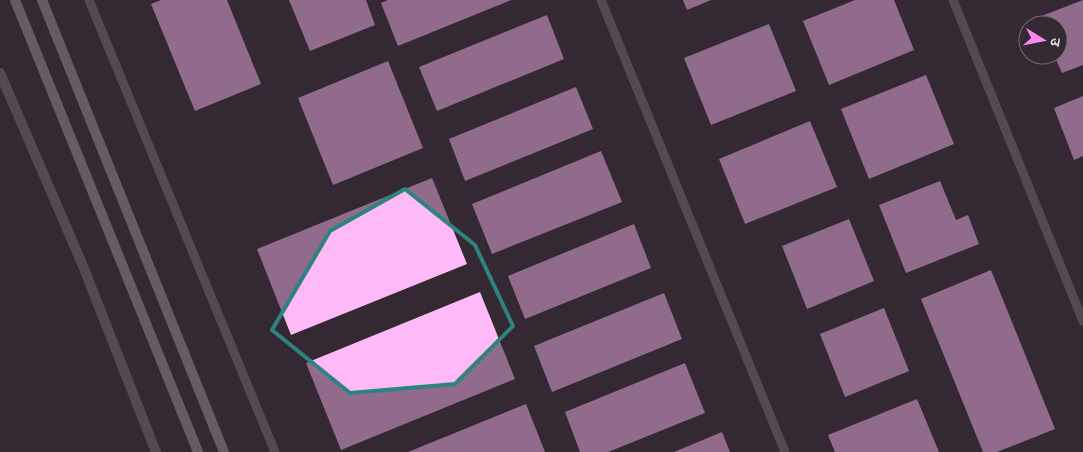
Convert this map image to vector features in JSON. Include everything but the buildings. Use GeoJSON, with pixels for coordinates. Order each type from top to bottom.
{"type":"FeatureCollection","features":[{"type":"Feature","properties":{"kind":"street"},"geometry":{"type":"LineString","coordinates":[[16,0],[198,452]]}},
{"type":"Feature","properties":{"kind":"street"},"geometry":{"type":"LineString","coordinates":[[42,0],[224,452]]}},
{"type":"Feature","properties":{"kind":"street"},"geometry":{"type":"LineString","coordinates":[[0,73],[79,257],[156,452]]}},
{"type":"Feature","properties":{"kind":"lane"},"geometry":{"type":"LineString","coordinates":[[89,0],[275,452]]}},
{"type":"Feature","properties":{"kind":"lane"},"geometry":{"type":"LineString","coordinates":[[601,0],[785,452]]}},
{"type":"Feature","properties":{"kind":"lane"},"geometry":{"type":"LineString","coordinates":[[953,0],[1083,321]]}},
{"type":"Feature","properties":{"kind":"highlighted area"},"geometry":{"type":"Polygon","coordinates":[[[405,189],[475,245],[513,326],[455,384],[350,393],[272,330],[330,231],[405,189]]]}}]}
